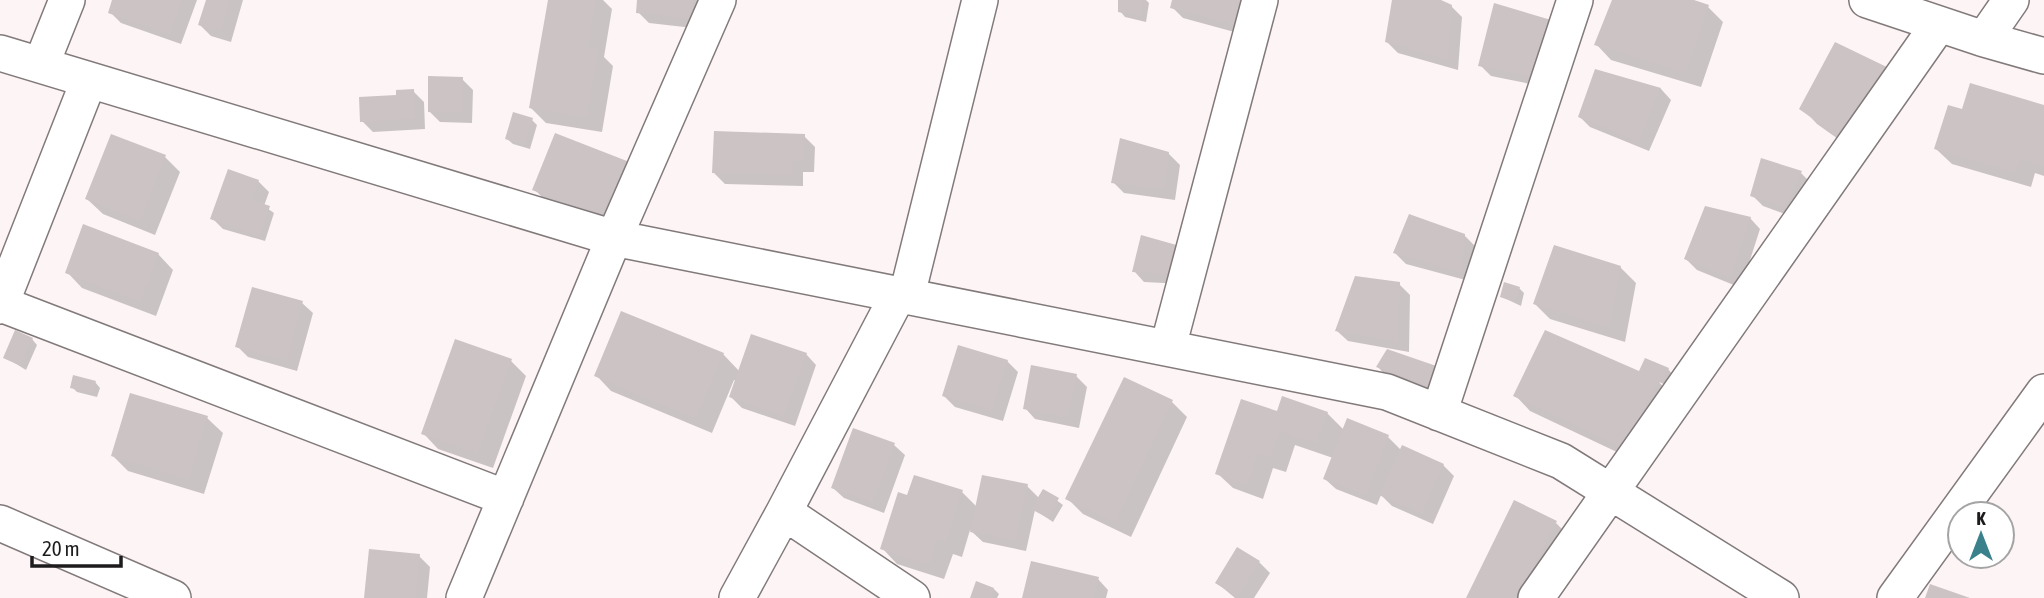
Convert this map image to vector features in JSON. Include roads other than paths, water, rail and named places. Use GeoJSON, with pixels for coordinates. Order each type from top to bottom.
{"type":"FeatureCollection","features":[{"type":"Feature","properties":{"kind":"street"},"geometry":{"type":"LineString","coordinates":[[41,65],[67,0]]}},
{"type":"Feature","properties":{"kind":"street"},"geometry":{"type":"LineString","coordinates":[[464,598],[614,238],[718,0]]}},
{"type":"Feature","properties":{"kind":"street"},"geometry":{"type":"LineString","coordinates":[[737,598],[903,294],[980,0]]}},
{"type":"Feature","properties":{"kind":"street"},"geometry":{"type":"LineString","coordinates":[[1168,347],[1260,0]]}},
{"type":"Feature","properties":{"kind":"street"},"geometry":{"type":"LineString","coordinates":[[1439,413],[1575,0]]}},
{"type":"Feature","properties":{"kind":"street"},"geometry":{"type":"LineString","coordinates":[[1867,0],[2044,57]]}},
{"type":"Feature","properties":{"kind":"street"},"geometry":{"type":"LineString","coordinates":[[1984,39],[2011,0]]}},
{"type":"Feature","properties":{"kind":"street"},"geometry":{"type":"LineString","coordinates":[[1536,598],[1939,24]]}},
{"type":"Feature","properties":{"kind":"street"},"geometry":{"type":"LineString","coordinates":[[0,53],[614,238],[1387,392],[1561,461],[1782,598]]}},
{"type":"Feature","properties":{"kind":"street"},"geometry":{"type":"LineString","coordinates":[[89,80],[0,305],[506,498]]}},
{"type":"Feature","properties":{"kind":"street"},"geometry":{"type":"LineString","coordinates":[[1895,598],[2044,392]]}},
{"type":"Feature","properties":{"kind":"street"},"geometry":{"type":"LineString","coordinates":[[784,512],[912,598]]}},
{"type":"Feature","properties":{"kind":"street"},"geometry":{"type":"LineString","coordinates":[[0,523],[173,598]]}}]}
